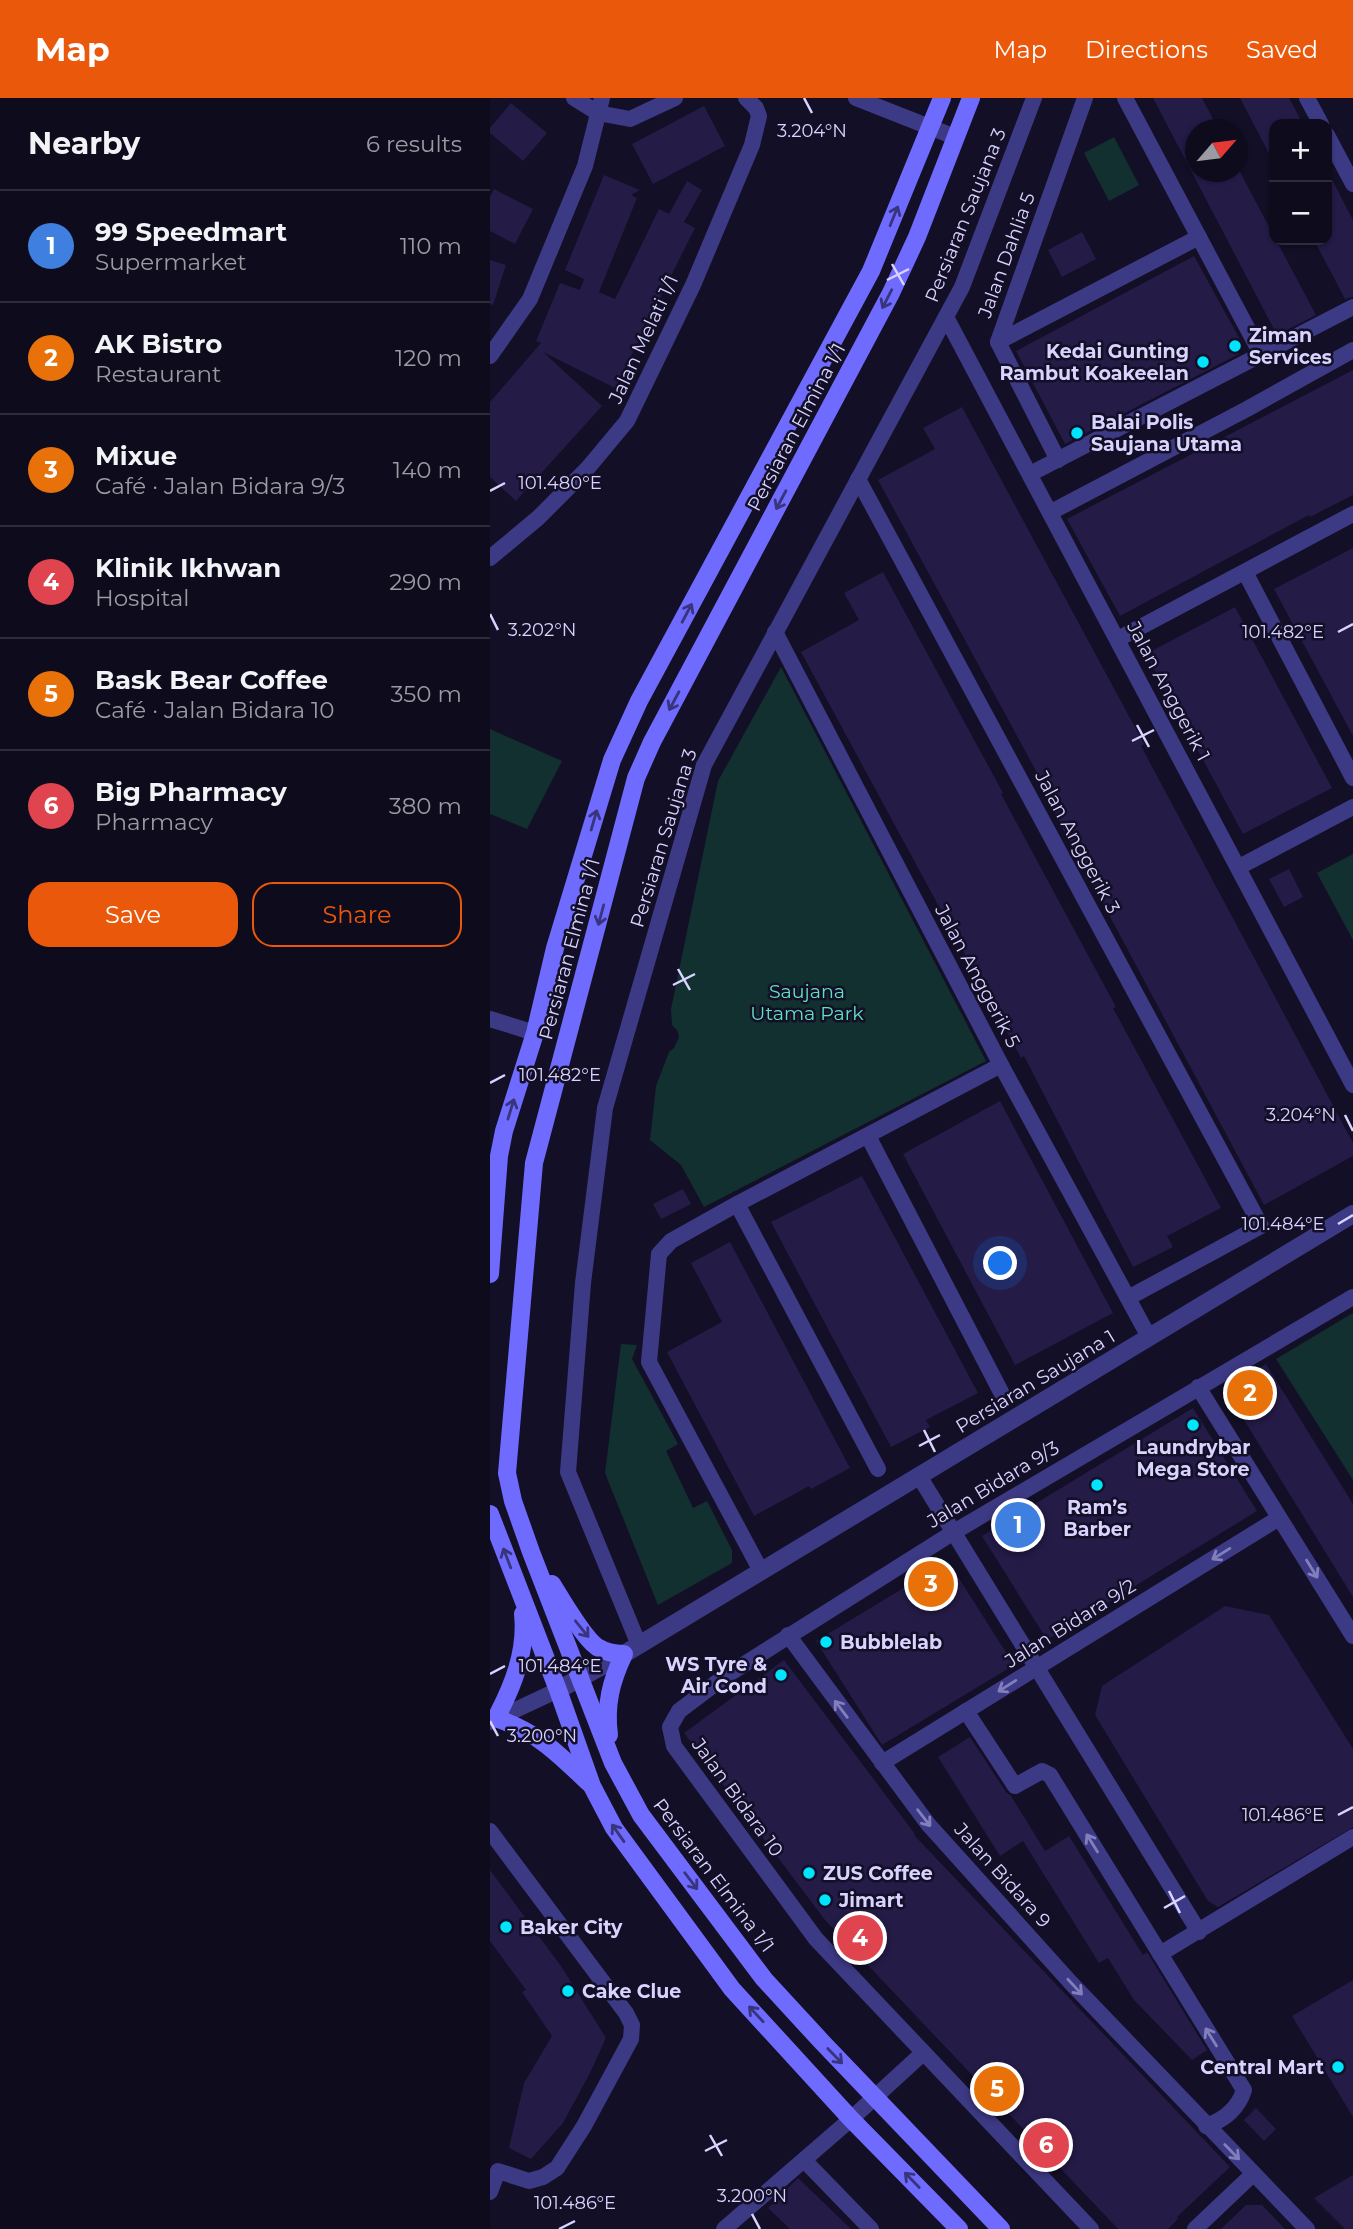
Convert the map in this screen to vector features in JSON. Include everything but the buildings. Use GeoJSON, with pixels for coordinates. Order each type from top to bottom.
{"type":"FeatureCollection","features":[{"type":"Feature","properties":{"kind":"main road","name":"Persiaran Elmina 1/1"},"geometry":{"type":"LineString","coordinates":[[490,1274],[499,1156],[504,1131],[535,1033],[555,948],[611,760],[646,689],[871,271],[942,98]]}},
{"type":"Feature","properties":{"kind":"main road","name":"Persiaran Elmina 1/1"},"geometry":{"type":"LineString","coordinates":[[971,98],[917,237],[891,293],[652,741],[635,778],[534,1163],[507,1473],[513,1501],[531,1552],[580,1679],[613,1763],[641,1815],[764,1979],[1001,2229]]}},
{"type":"Feature","properties":{"kind":"main road"},"geometry":{"type":"LineString","coordinates":[[490,1514],[592,1786],[614,1828],[732,1989],[851,2119],[959,2229]]}},
{"type":"Feature","properties":{"kind":"main road"},"geometry":{"type":"LineString","coordinates":[[531,1552],[576,1622],[597,1647],[624,1654],[609,1693],[607,1716],[613,1763]]}},
{"type":"Feature","properties":{"kind":"main road"},"geometry":{"type":"LineString","coordinates":[[520,1594],[524,1626],[523,1646],[509,1694],[493,1720],[522,1727],[550,1746],[592,1786]]}},
{"type":"Feature","properties":{"kind":"street"},"geometry":{"type":"LineString","coordinates":[[574,98],[630,119],[675,98]]}},
{"type":"Feature","properties":{"kind":"street","name":"Jalan Melati 1/1"},"geometry":{"type":"LineString","coordinates":[[490,558],[538,519],[587,469],[627,421],[692,285],[752,145],[759,116],[756,108],[746,98]]}},
{"type":"Feature","properties":{"kind":"street"},"geometry":{"type":"LineString","coordinates":[[856,98],[955,137]]}},
{"type":"Feature","properties":{"kind":"street","name":"Persiaran Saujana 3"},"geometry":{"type":"LineString","coordinates":[[639,1644],[568,1472],[583,1283],[605,1108],[704,765],[962,287],[1034,98]]}},
{"type":"Feature","properties":{"kind":"street","name":"Jalan Dahlia 5"},"geometry":{"type":"LineString","coordinates":[[1058,460],[998,342],[1085,98]]}},
{"type":"Feature","properties":{"kind":"street"},"geometry":{"type":"LineString","coordinates":[[1125,98],[1261,354]]}},
{"type":"Feature","properties":{"kind":"street"},"geometry":{"type":"LineString","coordinates":[[1307,98],[1318,119]]}},
{"type":"Feature","properties":{"kind":"street"},"geometry":{"type":"LineString","coordinates":[[490,356],[530,299],[585,166],[600,106]]}},
{"type":"Feature","properties":{"kind":"street"},"geometry":{"type":"LineString","coordinates":[[1332,144],[1353,184]]}},
{"type":"Feature","properties":{"kind":"street"},"geometry":{"type":"LineString","coordinates":[[998,342],[1199,237]]}},
{"type":"Feature","properties":{"kind":"street"},"geometry":{"type":"LineString","coordinates":[[1030,474],[1353,307]]}},
{"type":"Feature","properties":{"kind":"street","name":"Jalan Anggerik 1"},"geometry":{"type":"LineString","coordinates":[[946,317],[1353,1085]]}},
{"type":"Feature","properties":{"kind":"street"},"geometry":{"type":"LineString","coordinates":[[1051,512],[1353,350]]}},
{"type":"Feature","properties":{"kind":"street","name":"Jalan Anggerik 3"},"geometry":{"type":"LineString","coordinates":[[858,479],[1261,1226],[1128,1297]]}},
{"type":"Feature","properties":{"kind":"street"},"geometry":{"type":"LineString","coordinates":[[1118,639],[1353,514]]}},
{"type":"Feature","properties":{"kind":"street"},"geometry":{"type":"LineString","coordinates":[[1245,572],[1353,778]]}},
{"type":"Feature","properties":{"kind":"street","name":"Jalan Anggerik 5"},"geometry":{"type":"LineString","coordinates":[[775,632],[1001,1065],[1149,1337]]}},
{"type":"Feature","properties":{"kind":"street"},"geometry":{"type":"LineString","coordinates":[[1239,867],[1353,807]]}},
{"type":"Feature","properties":{"kind":"street"},"geometry":{"type":"LineString","coordinates":[[490,1018],[535,1033]]}},
{"type":"Feature","properties":{"kind":"street"},"geometry":{"type":"LineString","coordinates":[[761,1571],[649,1362],[659,1254],[671,1241],[737,1204],[1001,1065]]}},
{"type":"Feature","properties":{"kind":"street"},"geometry":{"type":"LineString","coordinates":[[868,1136],[1001,1392]]}},
{"type":"Feature","properties":{"kind":"street"},"geometry":{"type":"LineString","coordinates":[[737,1204],[878,1469]]}},
{"type":"Feature","properties":{"kind":"street","name":"Persiaran Saujana 1"},"geometry":{"type":"LineString","coordinates":[[558,1690],[624,1654],[1353,1214]]}},
{"type":"Feature","properties":{"kind":"street","name":"Jalan Bidara 9/3"},"geometry":{"type":"LineString","coordinates":[[670,1727],[679,1711],[724,1677],[788,1635],[954,1532],[1353,1297]]}},
{"type":"Feature","properties":{"kind":"street"},"geometry":{"type":"LineString","coordinates":[[1198,1387],[1353,1636]]}},
{"type":"Feature","properties":{"kind":"street"},"geometry":{"type":"LineString","coordinates":[[919,1476],[1199,1932]]}},
{"type":"Feature","properties":{"kind":"street","name":"Jalan Bidara 9/2"},"geometry":{"type":"LineString","coordinates":[[882,1763],[1279,1518]]}},
{"type":"Feature","properties":{"kind":"street","name":"Jalan Bidara 9"},"geometry":{"type":"LineString","coordinates":[[788,1635],[928,1824],[1071,1983],[1307,2229]]}},
{"type":"Feature","properties":{"kind":"street"},"geometry":{"type":"LineString","coordinates":[[493,1720],[558,1690]]}},
{"type":"Feature","properties":{"kind":"street"},"geometry":{"type":"LineString","coordinates":[[966,1712],[1015,1786],[1042,1770],[1050,1775],[1244,2090],[1241,2101],[1222,2120],[1206,2126]]}},
{"type":"Feature","properties":{"kind":"street","name":"Jalan Bidara 10"},"geometry":{"type":"LineString","coordinates":[[670,1727],[674,1746],[816,1939],[1091,2229]]}},
{"type":"Feature","properties":{"kind":"street"},"geometry":{"type":"LineString","coordinates":[[490,1831],[575,1942],[632,2025],[631,2039],[584,2126],[557,2168],[543,2177],[529,2181],[498,2171],[490,2192]]}},
{"type":"Feature","properties":{"kind":"street"},"geometry":{"type":"LineString","coordinates":[[1160,1954],[1353,1837]]}},
{"type":"Feature","properties":{"kind":"street"},"geometry":{"type":"LineString","coordinates":[[724,2229],[923,2053]]}},
{"type":"Feature","properties":{"kind":"street"},"geometry":{"type":"LineString","coordinates":[[804,2160],[871,2229]]}},
{"type":"Feature","properties":{"kind":"street"},"geometry":{"type":"LineString","coordinates":[[1195,2229],[1253,2174]]}},
{"type":"Feature","properties":{"kind":"green space"},"geometry":{"type":"Polygon","coordinates":[[[1114,137],[1139,185],[1109,201],[1084,153],[1114,137]]]}},
{"type":"Feature","properties":{"kind":"green space","name":"Saujana Utama Park"},"geometry":{"type":"Polygon","coordinates":[[[781,667],[986,1061],[704,1207],[681,1165],[650,1140],[656,1086],[669,1052],[679,1037],[672,1025],[671,1009],[718,781],[781,667]]]}},
{"type":"Feature","properties":{"kind":"green space"},"geometry":{"type":"Polygon","coordinates":[[[490,729],[562,761],[527,829],[490,814],[490,729]]]}},
{"type":"Feature","properties":{"kind":"green space"},"geometry":{"type":"Polygon","coordinates":[[[1353,854],[1353,940],[1317,873],[1353,854]]]}},
{"type":"Feature","properties":{"kind":"green space"},"geometry":{"type":"Polygon","coordinates":[[[1353,1313],[1353,1480],[1276,1359],[1353,1313]]]}},
{"type":"Feature","properties":{"kind":"green space"},"geometry":{"type":"Polygon","coordinates":[[[621,1344],[637,1345],[632,1359],[678,1444],[666,1451],[693,1508],[707,1501],[732,1550],[732,1563],[658,1605],[605,1473],[621,1344]]]}},
{"type":"Feature","properties":{"kind":"place","name":"Ziman Services"},"geometry":{"type":"Point","coordinates":[1235,346]}},
{"type":"Feature","properties":{"kind":"place","name":"Kedai Gunting Rambut Koakeelan"},"geometry":{"type":"Point","coordinates":[1203,362]}},
{"type":"Feature","properties":{"kind":"place","name":"Balai Polis Saujana Utama"},"geometry":{"type":"Point","coordinates":[1077,433]}},
{"type":"Feature","properties":{"kind":"place","name":"AK Bistro"},"geometry":{"type":"Point","coordinates":[1250,1393]}},
{"type":"Feature","properties":{"kind":"place","name":"Laundrybar Mega Store"},"geometry":{"type":"Point","coordinates":[1193,1425]}},
{"type":"Feature","properties":{"kind":"place","name":"Ram’s Barber"},"geometry":{"type":"Point","coordinates":[1097,1485]}},
{"type":"Feature","properties":{"kind":"place","name":"99 Speedmart"},"geometry":{"type":"Point","coordinates":[1018,1525]}},
{"type":"Feature","properties":{"kind":"place","name":"Mixue"},"geometry":{"type":"Point","coordinates":[931,1584]}},
{"type":"Feature","properties":{"kind":"place","name":"Bubblelab"},"geometry":{"type":"Point","coordinates":[826,1642]}},
{"type":"Feature","properties":{"kind":"place","name":"WS Tyre & Air Cond"},"geometry":{"type":"Point","coordinates":[781,1675]}},
{"type":"Feature","properties":{"kind":"place","name":"ZUS Coffee"},"geometry":{"type":"Point","coordinates":[809,1873]}},
{"type":"Feature","properties":{"kind":"place","name":"Jimart"},"geometry":{"type":"Point","coordinates":[825,1900]}},
{"type":"Feature","properties":{"kind":"place","name":"Baker City"},"geometry":{"type":"Point","coordinates":[506,1927]}},
{"type":"Feature","properties":{"kind":"place","name":"Klinik Ikhwan"},"geometry":{"type":"Point","coordinates":[860,1938]}},
{"type":"Feature","properties":{"kind":"place","name":"Cake Clue"},"geometry":{"type":"Point","coordinates":[568,1991]}},
{"type":"Feature","properties":{"kind":"place","name":"Central Mart"},"geometry":{"type":"Point","coordinates":[1338,2067]}},
{"type":"Feature","properties":{"kind":"place","name":"Bask Bear Coffee"},"geometry":{"type":"Point","coordinates":[997,2089]}},
{"type":"Feature","properties":{"kind":"place","name":"Big Pharmacy"},"geometry":{"type":"Point","coordinates":[1046,2145]}}]}
